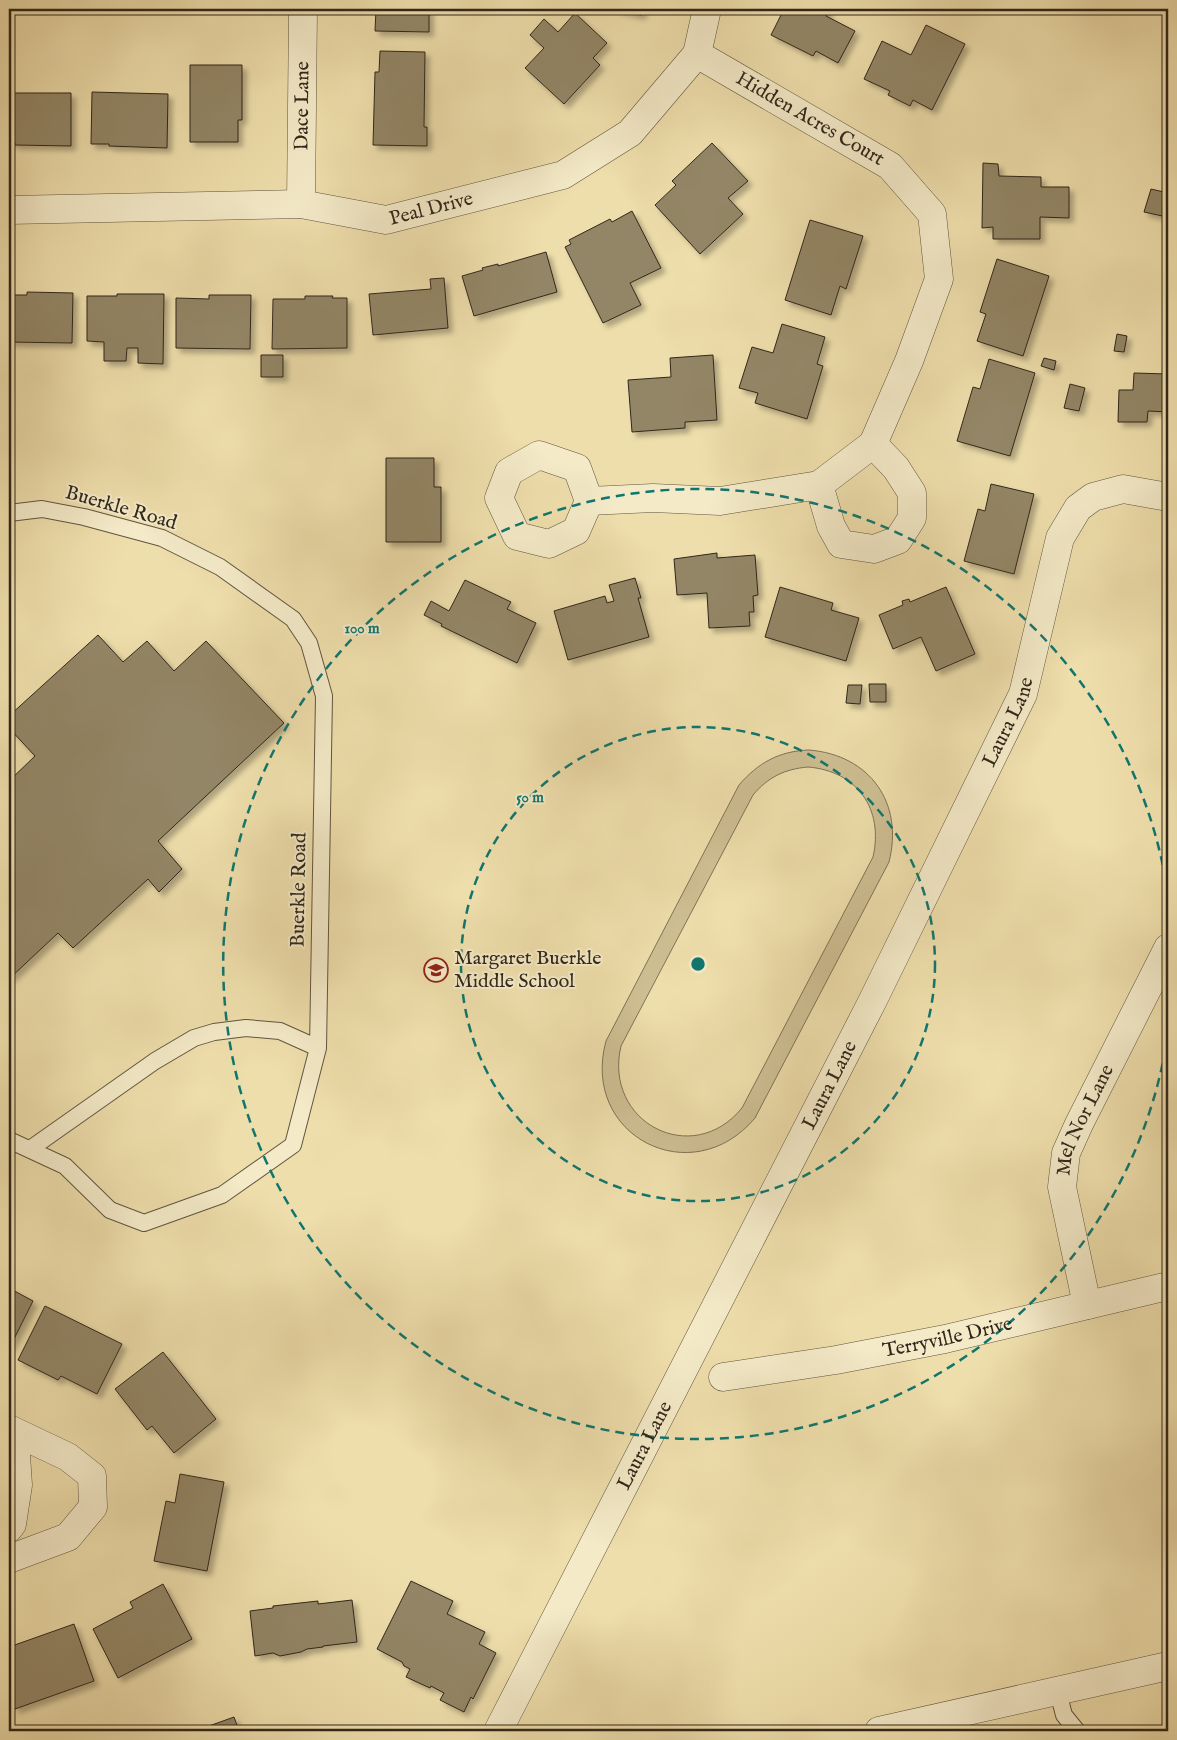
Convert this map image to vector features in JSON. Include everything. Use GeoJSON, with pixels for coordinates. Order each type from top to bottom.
{"type":"FeatureCollection","features":[{"type":"Feature","properties":{"kind":"street","name":"Dace Lane"},"geometry":{"type":"LineString","coordinates":[[301,204],[303,9]]}},
{"type":"Feature","properties":{"kind":"street","name":"Peal Drive"},"geometry":{"type":"LineString","coordinates":[[9,210],[301,204],[386,220],[563,175],[630,133],[697,54],[707,9]]}},
{"type":"Feature","properties":{"kind":"street","name":"Hidden Acres Court"},"geometry":{"type":"LineString","coordinates":[[589,501],[653,498],[720,501],[819,485],[873,444],[909,361],[939,279],[932,214],[890,166],[697,54]]}},
{"type":"Feature","properties":{"kind":"street"},"geometry":{"type":"LineString","coordinates":[[819,485],[831,526],[840,544],[874,549],[898,540],[912,518],[912,493],[896,468],[873,444]]}},
{"type":"Feature","properties":{"kind":"street","name":"Laura Lane"},"geometry":{"type":"LineString","coordinates":[[498,1731],[872,1002],[1023,694],[1060,538],[1078,508],[1092,497],[1123,489],[1168,497]]}},
{"type":"Feature","properties":{"kind":"street","name":"Mel Nor Lane"},"geometry":{"type":"LineString","coordinates":[[1087,1305],[1062,1186],[1066,1153],[1168,948]]}},
{"type":"Feature","properties":{"kind":"street","name":"Terryville Drive"},"geometry":{"type":"LineString","coordinates":[[724,1377],[836,1360],[945,1339],[1168,1286]]}},
{"type":"Feature","properties":{"kind":"street"},"geometry":{"type":"LineString","coordinates":[[9,1429],[68,1456],[92,1476],[93,1506],[68,1537],[9,1559]]}},
{"type":"Feature","properties":{"kind":"street"},"geometry":{"type":"LineString","coordinates":[[9,1528],[12,1524],[18,1485],[12,1450]]}},
{"type":"Feature","properties":{"kind":"street"},"geometry":{"type":"LineString","coordinates":[[879,1731],[1168,1666]]}},
{"type":"Feature","properties":{"kind":"lane","name":"Buerkle Road"},"geometry":{"type":"LineString","coordinates":[[9,513],[42,509],[84,517],[162,538],[220,567],[293,620],[309,643],[324,696],[318,1048],[293,1145],[222,1195],[144,1223],[110,1210],[65,1166],[9,1140]]}},
{"type":"Feature","properties":{"kind":"lane"},"geometry":{"type":"LineString","coordinates":[[30,1149],[147,1066],[194,1038],[214,1032],[246,1028],[280,1031],[318,1048]]}},
{"type":"Feature","properties":{"kind":"lane"},"geometry":{"type":"LineString","coordinates":[[1058,1692],[1064,1716],[1077,1731]]}},
{"type":"Feature","properties":{"kind":"shaded area"},"geometry":{"type":"Polygon","coordinates":[[[809,750],[831,754],[849,761],[865,772],[878,786],[886,802],[891,820],[892,840],[889,862],[755,1118],[729,1140],[701,1151],[673,1152],[647,1143],[625,1127],[609,1104],[602,1075],[606,1041],[739,785],[754,770],[770,760],[798,751],[809,750]],[[808,767],[784,772],[765,783],[753,795],[621,1046],[619,1073],[625,1096],[638,1115],[656,1128],[677,1135],[699,1135],[722,1126],[742,1108],[873,857],[874,823],[870,808],[863,796],[853,785],[840,776],[825,770],[808,767]]]}},
{"type":"Feature","properties":{"kind":"building"},"geometry":{"type":"Polygon","coordinates":[[[376,9],[429,9],[429,32],[375,31],[376,9]]]}},
{"type":"Feature","properties":{"kind":"building"},"geometry":{"type":"Polygon","coordinates":[[[615,9],[643,9],[641,15],[615,9]]]}},
{"type":"Feature","properties":{"kind":"building"},"geometry":{"type":"Polygon","coordinates":[[[784,9],[829,9],[826,16],[855,31],[838,63],[816,51],[813,56],[771,35],[784,9]]]}},
{"type":"Feature","properties":{"kind":"building"},"geometry":{"type":"Polygon","coordinates":[[[575,13],[607,43],[593,58],[600,65],[564,104],[525,68],[544,48],[530,35],[544,19],[558,32],[575,13]]]}},
{"type":"Feature","properties":{"kind":"building"},"geometry":{"type":"Polygon","coordinates":[[[926,25],[965,44],[932,110],[913,100],[910,106],[888,95],[890,91],[864,79],[882,41],[911,55],[926,25]]]}},
{"type":"Feature","properties":{"kind":"building"},"geometry":{"type":"Polygon","coordinates":[[[380,51],[425,52],[424,127],[427,127],[427,146],[373,145],[375,72],[379,72],[380,51]]]}},
{"type":"Feature","properties":{"kind":"building"},"geometry":{"type":"Polygon","coordinates":[[[190,65],[242,65],[242,120],[238,120],[238,142],[190,142],[190,65]]]}},
{"type":"Feature","properties":{"kind":"building"},"geometry":{"type":"Polygon","coordinates":[[[92,92],[168,94],[167,148],[91,144],[92,92]]]}},
{"type":"Feature","properties":{"kind":"building"},"geometry":{"type":"Polygon","coordinates":[[[9,93],[71,93],[71,146],[15,145],[15,143],[9,143],[9,93]]]}},
{"type":"Feature","properties":{"kind":"building"},"geometry":{"type":"Polygon","coordinates":[[[712,143],[748,181],[728,198],[743,214],[700,254],[655,205],[676,185],[672,181],[712,143]]]}},
{"type":"Feature","properties":{"kind":"building"},"geometry":{"type":"Polygon","coordinates":[[[983,163],[998,164],[999,176],[1041,177],[1041,187],[1069,187],[1069,218],[1040,217],[1040,239],[993,239],[993,227],[982,228],[983,163]]]}},
{"type":"Feature","properties":{"kind":"building"},"geometry":{"type":"Polygon","coordinates":[[[1151,189],[1168,193],[1167,217],[1144,212],[1151,189]]]}},
{"type":"Feature","properties":{"kind":"building"},"geometry":{"type":"Polygon","coordinates":[[[632,211],[661,268],[630,283],[641,305],[603,323],[565,247],[571,244],[569,240],[610,219],[612,222],[632,211]]]}},
{"type":"Feature","properties":{"kind":"building"},"geometry":{"type":"Polygon","coordinates":[[[810,220],[863,236],[846,289],[840,286],[831,315],[785,300],[810,220]]]}},
{"type":"Feature","properties":{"kind":"building"},"geometry":{"type":"Polygon","coordinates":[[[546,252],[557,292],[474,316],[462,276],[483,270],[482,268],[498,264],[498,266],[546,252]]]}},
{"type":"Feature","properties":{"kind":"building"},"geometry":{"type":"Polygon","coordinates":[[[997,259],[1049,276],[1023,356],[977,341],[986,314],[980,312],[997,259]]]}},
{"type":"Feature","properties":{"kind":"building"},"geometry":{"type":"Polygon","coordinates":[[[444,278],[448,328],[373,335],[369,294],[431,289],[430,279],[444,278]]]}},
{"type":"Feature","properties":{"kind":"building"},"geometry":{"type":"Polygon","coordinates":[[[27,292],[73,293],[72,343],[9,342],[9,295],[27,295],[27,292]]]}},
{"type":"Feature","properties":{"kind":"building"},"geometry":{"type":"Polygon","coordinates":[[[117,294],[164,294],[163,364],[138,363],[138,348],[127,348],[126,361],[104,361],[104,342],[87,341],[87,296],[117,296],[117,294]]]}},
{"type":"Feature","properties":{"kind":"building"},"geometry":{"type":"Polygon","coordinates":[[[209,295],[251,295],[250,349],[176,348],[176,298],[209,299],[209,295]]]}},
{"type":"Feature","properties":{"kind":"building"},"geometry":{"type":"Polygon","coordinates":[[[305,296],[347,298],[347,348],[272,349],[273,299],[305,299],[305,296]]]}},
{"type":"Feature","properties":{"kind":"building"},"geometry":{"type":"Polygon","coordinates":[[[782,324],[825,337],[817,364],[823,366],[807,419],[755,403],[758,393],[739,388],[752,347],[773,353],[782,324]]]}},
{"type":"Feature","properties":{"kind":"building"},"geometry":{"type":"Polygon","coordinates":[[[1117,334],[1127,336],[1124,352],[1114,351],[1117,334]]]}},
{"type":"Feature","properties":{"kind":"building"},"geometry":{"type":"Polygon","coordinates":[[[261,355],[283,355],[283,377],[261,377],[261,355]]]}},
{"type":"Feature","properties":{"kind":"building"},"geometry":{"type":"Polygon","coordinates":[[[713,355],[717,420],[685,422],[685,428],[632,432],[628,380],[671,377],[670,358],[713,355]]]}},
{"type":"Feature","properties":{"kind":"building"},"geometry":{"type":"Polygon","coordinates":[[[1044,358],[1056,361],[1054,370],[1041,366],[1044,358]]]}},
{"type":"Feature","properties":{"kind":"building"},"geometry":{"type":"Polygon","coordinates":[[[989,359],[1035,373],[1010,456],[957,441],[973,387],[980,389],[989,359]]]}},
{"type":"Feature","properties":{"kind":"building"},"geometry":{"type":"Polygon","coordinates":[[[1134,373],[1168,374],[1168,412],[1148,411],[1147,422],[1118,422],[1119,390],[1133,390],[1134,373]]]}},
{"type":"Feature","properties":{"kind":"building"},"geometry":{"type":"Polygon","coordinates":[[[1070,384],[1085,388],[1079,411],[1064,408],[1070,384]]]}},
{"type":"Feature","properties":{"kind":"building"},"geometry":{"type":"Polygon","coordinates":[[[386,458],[434,458],[434,487],[441,487],[441,542],[386,542],[386,458]]]}},
{"type":"Feature","properties":{"kind":"building"},"geometry":{"type":"Polygon","coordinates":[[[991,484],[1034,494],[1014,574],[964,561],[978,509],[985,511],[991,484]]]}},
{"type":"Feature","properties":{"kind":"building"},"geometry":{"type":"Polygon","coordinates":[[[717,553],[717,558],[755,555],[758,595],[753,596],[754,612],[749,612],[750,626],[709,628],[707,593],[677,595],[674,559],[717,553]]]}},
{"type":"Feature","properties":{"kind":"building"},"geometry":{"type":"Polygon","coordinates":[[[635,578],[641,598],[638,598],[649,637],[568,660],[554,611],[605,596],[607,603],[614,601],[609,585],[635,578]]]}},
{"type":"Feature","properties":{"kind":"building"},"geometry":{"type":"Polygon","coordinates":[[[465,580],[511,602],[507,609],[536,623],[517,663],[441,626],[442,624],[424,615],[431,601],[449,611],[465,580]]]}},
{"type":"Feature","properties":{"kind":"building"},"geometry":{"type":"Polygon","coordinates":[[[780,587],[833,603],[831,610],[859,618],[846,661],[765,637],[780,587]]]}},
{"type":"Feature","properties":{"kind":"building"},"geometry":{"type":"Polygon","coordinates":[[[946,587],[975,654],[936,671],[921,637],[893,649],[879,615],[903,605],[902,601],[909,599],[910,602],[946,587]]]}},
{"type":"Feature","properties":{"kind":"building"},"geometry":{"type":"Polygon","coordinates":[[[98,635],[123,662],[147,641],[174,671],[206,641],[284,723],[158,841],[182,869],[159,892],[148,879],[73,948],[58,933],[9,979],[9,781],[35,756],[9,728],[9,716],[98,635]]]}},
{"type":"Feature","properties":{"kind":"building"},"geometry":{"type":"Polygon","coordinates":[[[869,684],[886,684],[886,702],[870,702],[869,684]]]}},
{"type":"Feature","properties":{"kind":"building"},"geometry":{"type":"Polygon","coordinates":[[[848,685],[862,685],[860,704],[846,703],[848,685]]]}},
{"type":"Feature","properties":{"kind":"building"},"geometry":{"type":"Polygon","coordinates":[[[9,1288],[33,1301],[9,1349],[9,1288]]]}},
{"type":"Feature","properties":{"kind":"building"},"geometry":{"type":"Polygon","coordinates":[[[45,1306],[122,1344],[97,1394],[61,1376],[58,1380],[18,1360],[45,1306]]]}},
{"type":"Feature","properties":{"kind":"building"},"geometry":{"type":"Polygon","coordinates":[[[163,1352],[216,1419],[174,1453],[152,1426],[147,1430],[115,1389],[163,1352]]]}},
{"type":"Feature","properties":{"kind":"building"},"geometry":{"type":"Polygon","coordinates":[[[180,1474],[224,1482],[207,1571],[154,1561],[166,1501],[175,1503],[180,1474]]]}},
{"type":"Feature","properties":{"kind":"building"},"geometry":{"type":"Polygon","coordinates":[[[411,1581],[453,1601],[447,1614],[485,1632],[479,1644],[496,1653],[473,1699],[471,1697],[464,1712],[440,1700],[444,1693],[406,1677],[410,1669],[404,1666],[402,1662],[377,1649],[411,1581]]]}},
{"type":"Feature","properties":{"kind":"building"},"geometry":{"type":"Polygon","coordinates":[[[163,1584],[192,1639],[118,1678],[93,1629],[133,1608],[130,1602],[163,1584]]]}},
{"type":"Feature","properties":{"kind":"building"},"geometry":{"type":"Polygon","coordinates":[[[352,1600],[357,1642],[323,1646],[280,1656],[273,1653],[255,1656],[250,1611],[273,1608],[273,1606],[318,1601],[318,1604],[352,1600]]]}},
{"type":"Feature","properties":{"kind":"building"},"geometry":{"type":"Polygon","coordinates":[[[74,1624],[94,1681],[15,1709],[9,1693],[9,1647],[74,1624]]]}},
{"type":"Feature","properties":{"kind":"building"},"geometry":{"type":"Polygon","coordinates":[[[234,1717],[239,1731],[195,1731],[234,1717]]]}},
{"type":"Feature","properties":{"kind":"place","name":"Margaret Buerkle Middle School"},"geometry":{"type":"Point","coordinates":[436,970]}}]}
